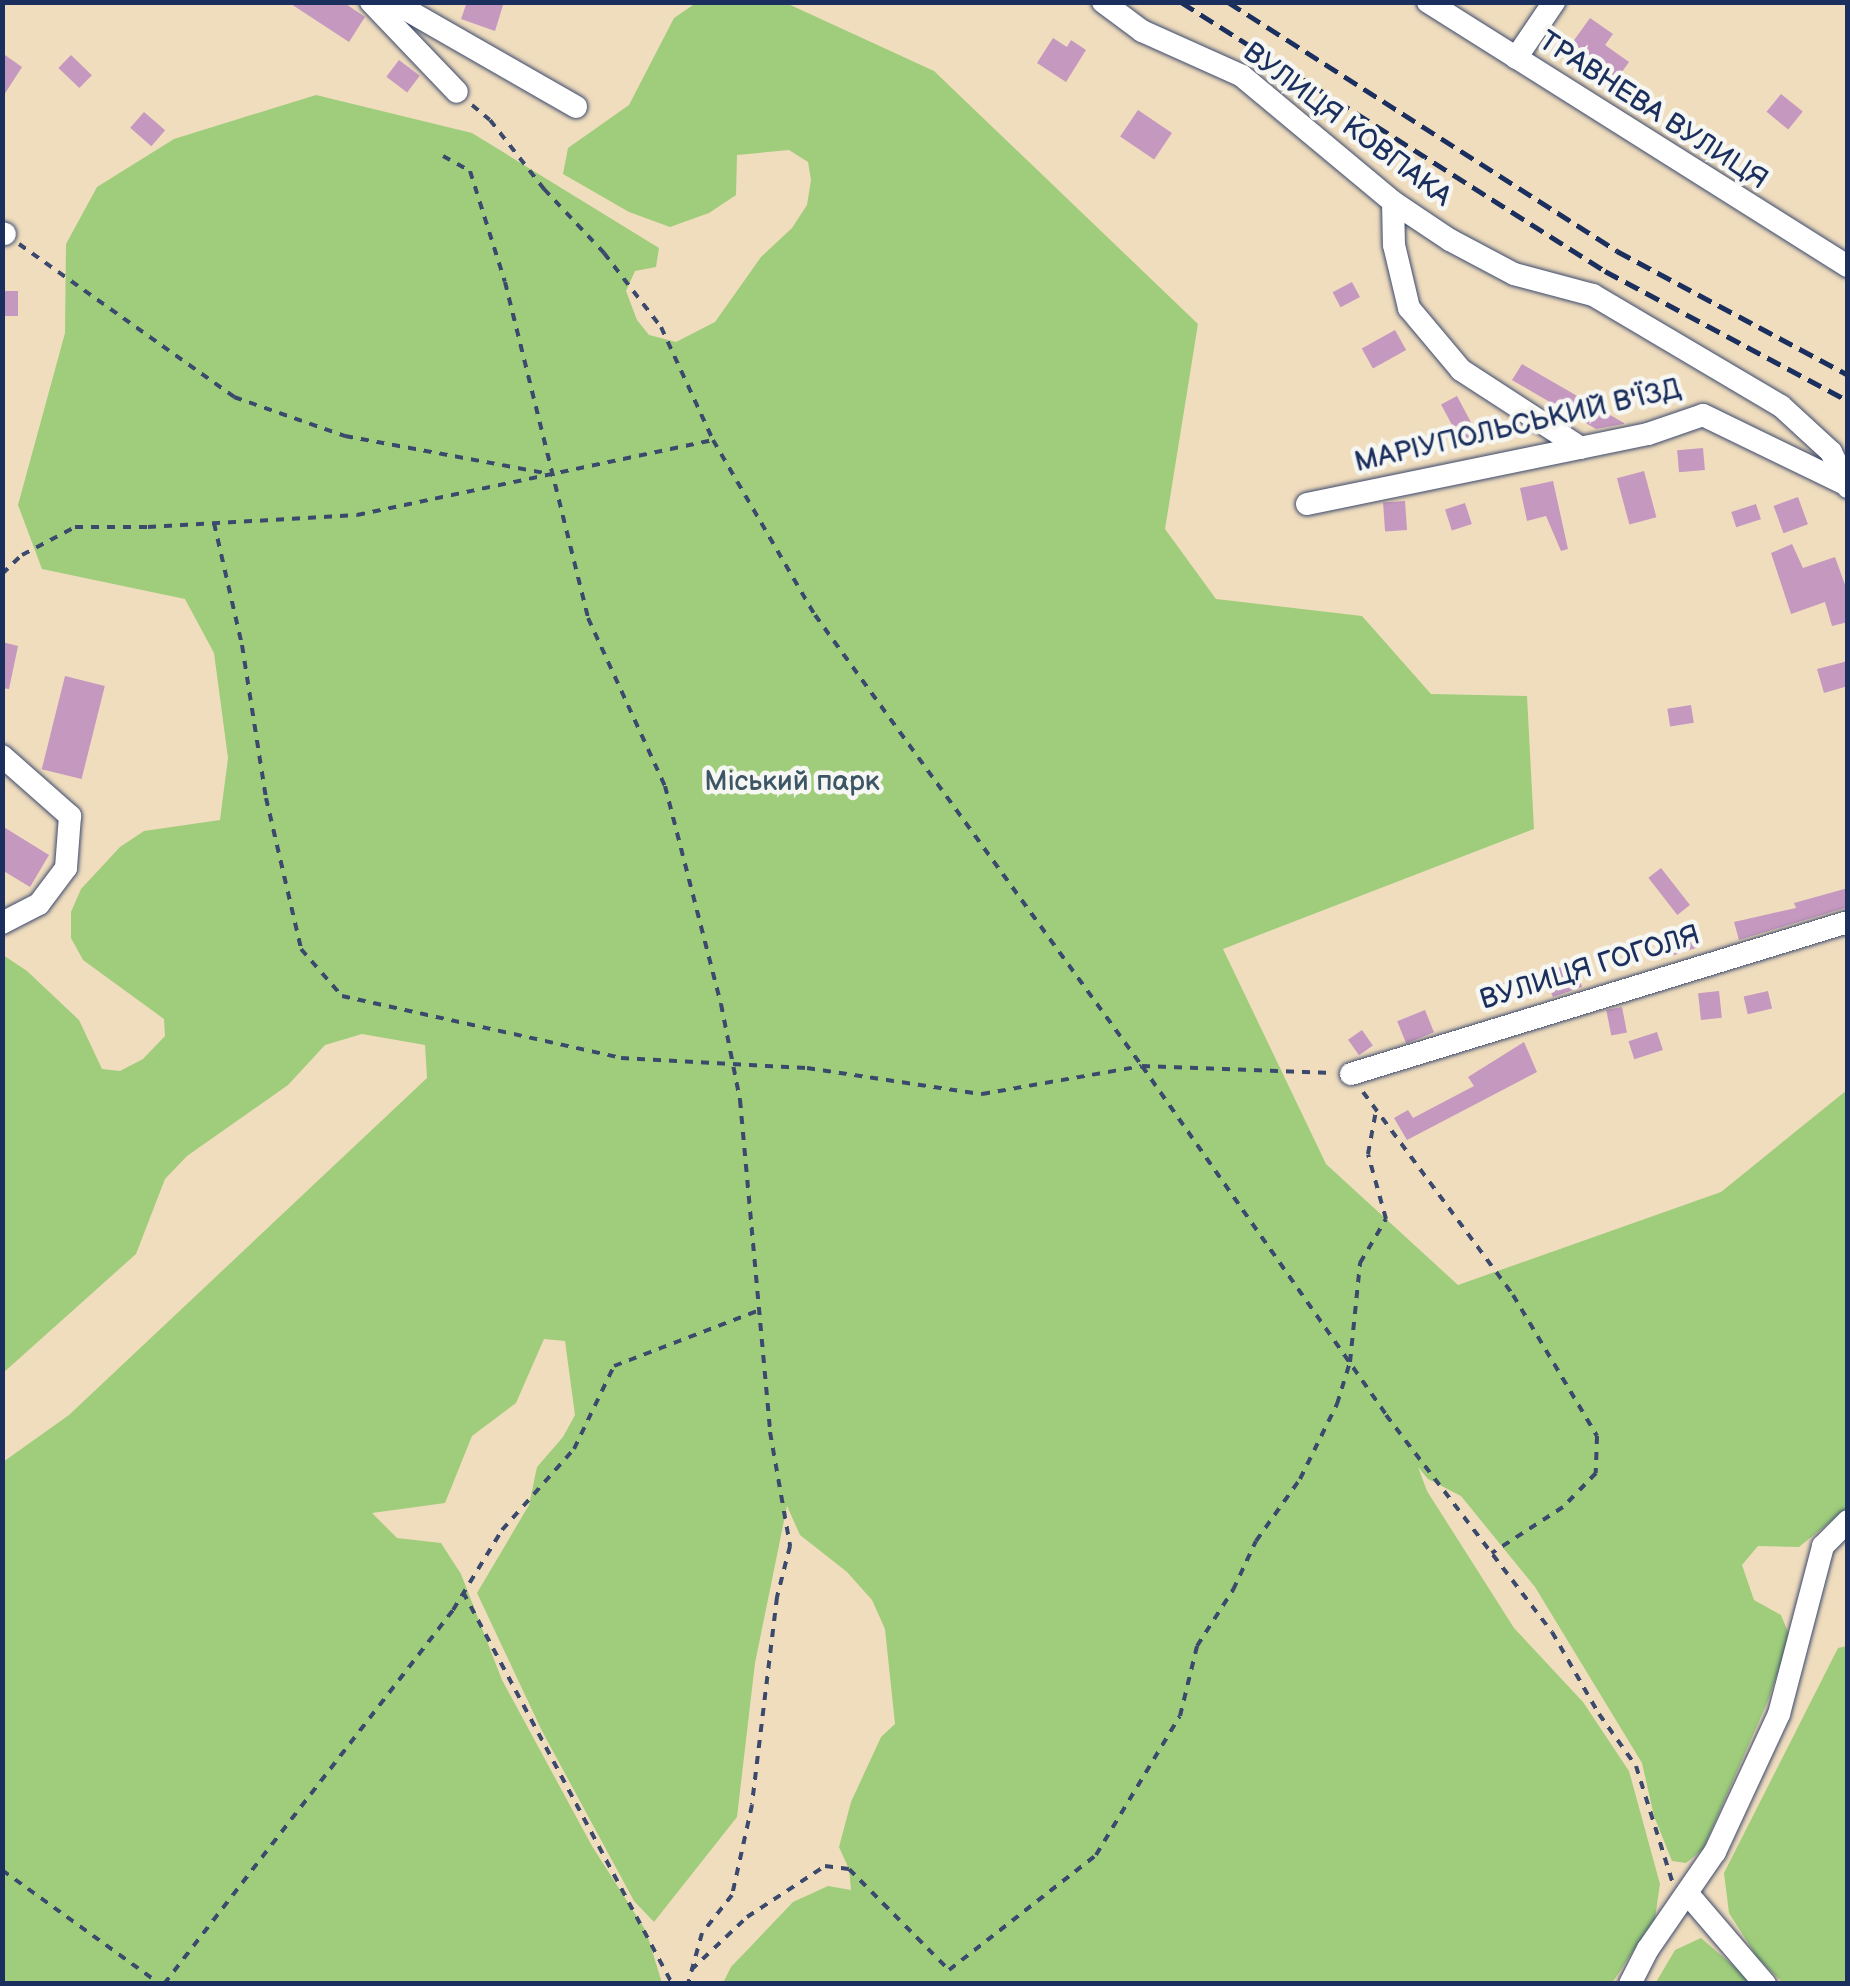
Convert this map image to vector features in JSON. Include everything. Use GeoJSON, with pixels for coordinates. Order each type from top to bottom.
{"type":"FeatureCollection","features":[{"type":"Feature","properties":{"kind":"street"},"geometry":{"type":"LineString","coordinates":[[371,2],[457,92]]}},
{"type":"Feature","properties":{"kind":"street"},"geometry":{"type":"LineString","coordinates":[[393,2],[576,107]]}},
{"type":"Feature","properties":{"kind":"street","name":"ВУЛИЦЯ КОВПАКА"},"geometry":{"type":"LineString","coordinates":[[1104,2],[1142,31],[1242,76],[1393,202],[1450,240],[1514,274],[1593,295],[1781,406],[1832,452],[1847,486]]}},
{"type":"Feature","properties":{"kind":"street","name":"ТРАВНЕВА ВУЛИЦЯ"},"geometry":{"type":"LineString","coordinates":[[1428,2],[1848,266]]}},
{"type":"Feature","properties":{"kind":"street"},"geometry":{"type":"LineString","coordinates":[[1516,58],[1554,2]]}},
{"type":"Feature","properties":{"kind":"street"},"geometry":{"type":"LineString","coordinates":[[1393,202],[1394,245],[1409,308],[1461,370],[1581,448]]}},
{"type":"Feature","properties":{"kind":"street","name":"МАРІУПОЛЬСЬКИЙ В'ЇЗД"},"geometry":{"type":"LineString","coordinates":[[1307,504],[1648,434],[1703,415],[1847,486]]}},
{"type":"Feature","properties":{"kind":"street"},"geometry":{"type":"LineString","coordinates":[[2,756],[70,816],[66,868],[40,904],[2,923]]}},
{"type":"Feature","properties":{"kind":"street","name":"ВУЛИЦЯ ГОГОЛЯ"},"geometry":{"type":"LineString","coordinates":[[1351,1074],[1848,922]]}},
{"type":"Feature","properties":{"kind":"street"},"geometry":{"type":"LineString","coordinates":[[1630,1984],[1715,1852],[1780,1714],[1823,1546],[1848,1521]]}},
{"type":"Feature","properties":{"kind":"street"},"geometry":{"type":"LineString","coordinates":[[1686,1893],[1765,1984]]}},
{"type":"Feature","properties":{"kind":"path"},"geometry":{"type":"LineString","coordinates":[[457,92],[490,120],[661,326],[712,440],[815,615],[1142,1066],[1350,1362],[1552,1632],[1598,1714],[1636,1766],[1668,1878],[1686,1893]]}},
{"type":"Feature","properties":{"kind":"path"},"geometry":{"type":"LineString","coordinates":[[443,156],[470,170],[555,474],[588,618],[665,786],[740,1100],[770,1432],[790,1546],[777,1598],[752,1804],[732,1895],[702,1933],[688,1984]]}},
{"type":"Feature","properties":{"kind":"path"},"geometry":{"type":"LineString","coordinates":[[4,233],[234,397],[345,436],[555,474]]}},
{"type":"Feature","properties":{"kind":"path"},"geometry":{"type":"LineString","coordinates":[[2,574],[22,555],[75,527],[358,515],[712,440]]}},
{"type":"Feature","properties":{"kind":"path"},"geometry":{"type":"LineString","coordinates":[[214,523],[242,645],[266,798],[301,949],[342,996],[621,1058],[807,1068],[982,1094],[1142,1066],[1351,1074],[1513,1294],[1597,1436],[1596,1473],[1563,1507],[1492,1553]]}},
{"type":"Feature","properties":{"kind":"path"},"geometry":{"type":"LineString","coordinates":[[691,1970],[746,1917],[825,1866],[849,1869],[949,1970],[1096,1856],[1180,1716],[1197,1646],[1233,1590],[1256,1541],[1300,1479],[1337,1404],[1350,1362],[1360,1263],[1386,1219],[1368,1154],[1376,1110]]}},
{"type":"Feature","properties":{"kind":"path"},"geometry":{"type":"LineString","coordinates":[[2,1870],[162,1984],[464,1592],[502,1530],[574,1450],[614,1366],[757,1311]]}},
{"type":"Feature","properties":{"kind":"path"},"geometry":{"type":"LineString","coordinates":[[464,1592],[672,1984]]}},
{"type":"Feature","properties":{"kind":"green space","name":"Міський парк"},"geometry":{"type":"Polygon","coordinates":[[[696,3],[786,3],[934,71],[1198,324],[1165,529],[1216,599],[1362,616],[1431,694],[1527,696],[1534,829],[1223,949],[1326,1164],[1458,1285],[1721,1192],[1847,1090],[1847,1508],[1799,1547],[1758,1546],[1742,1565],[1754,1600],[1781,1615],[1790,1637],[1767,1703],[1703,1849],[1686,1863],[1672,1861],[1654,1816],[1642,1763],[1535,1587],[1461,1496],[1428,1479],[1418,1467],[1427,1491],[1514,1628],[1583,1702],[1629,1771],[1660,1884],[1655,1918],[1612,1983],[723,1983],[731,1967],[793,1902],[828,1886],[851,1890],[849,1869],[839,1847],[851,1802],[881,1737],[895,1724],[885,1629],[872,1600],[847,1572],[800,1535],[787,1506],[755,1663],[737,1817],[654,1922],[634,1901],[542,1731],[477,1593],[529,1505],[537,1467],[563,1437],[575,1415],[565,1341],[544,1339],[516,1403],[472,1436],[445,1503],[372,1513],[397,1538],[441,1543],[461,1574],[502,1680],[592,1846],[646,1931],[662,1983],[3,1983],[3,1462],[69,1415],[427,1078],[425,1045],[362,1034],[325,1045],[288,1085],[187,1156],[165,1179],[136,1254],[3,1373],[3,955],[27,971],[79,1020],[102,1069],[120,1071],[143,1059],[165,1036],[164,1019],[83,960],[71,938],[71,912],[81,889],[120,847],[144,831],[220,820],[228,758],[214,653],[185,599],[42,569],[18,505],[65,333],[66,244],[97,187],[174,139],[316,95],[472,133],[659,248],[656,267],[635,271],[626,291],[637,320],[649,335],[676,342],[715,322],[761,257],[792,228],[807,205],[811,180],[808,162],[789,150],[737,155],[736,195],[709,213],[670,227],[629,212],[563,174],[568,148],[629,105],[674,18],[696,3]]]}},
{"type":"Feature","properties":{"kind":"green space"},"geometry":{"type":"Polygon","coordinates":[[[1847,1646],[1847,1983],[1783,1983],[1757,1957],[1729,1913],[1724,1873],[1838,1648],[1847,1646]]]}},
{"type":"Feature","properties":{"kind":"green space"},"geometry":{"type":"Polygon","coordinates":[[[1701,1938],[1752,1984],[1655,1984],[1675,1950],[1701,1938]]]}},
{"type":"Feature","properties":{"kind":"building"},"geometry":{"type":"Polygon","coordinates":[[[288,2],[343,2],[365,17],[349,42],[288,2]]]}},
{"type":"Feature","properties":{"kind":"building"},"geometry":{"type":"Polygon","coordinates":[[[467,2],[504,2],[495,31],[461,19],[467,2]]]}},
{"type":"Feature","properties":{"kind":"building"},"geometry":{"type":"Polygon","coordinates":[[[1590,18],[1613,34],[1605,45],[1629,62],[1611,87],[1598,78],[1606,67],[1572,43],[1590,18]]]}},
{"type":"Feature","properties":{"kind":"building"},"geometry":{"type":"Polygon","coordinates":[[[1053,38],[1067,47],[1071,40],[1086,50],[1066,82],[1037,63],[1053,38]]]}},
{"type":"Feature","properties":{"kind":"building"},"geometry":{"type":"Polygon","coordinates":[[[2,53],[22,67],[2,98],[2,53]]]}},
{"type":"Feature","properties":{"kind":"building"},"geometry":{"type":"Polygon","coordinates":[[[71,55],[92,75],[79,88],[58,68],[71,55]]]}},
{"type":"Feature","properties":{"kind":"building"},"geometry":{"type":"Polygon","coordinates":[[[399,60],[420,76],[407,92],[386,77],[399,60]]]}},
{"type":"Feature","properties":{"kind":"building"},"geometry":{"type":"Polygon","coordinates":[[[1781,94],[1803,112],[1788,129],[1767,112],[1781,94]]]}},
{"type":"Feature","properties":{"kind":"building"},"geometry":{"type":"Polygon","coordinates":[[[1138,110],[1172,133],[1154,159],[1120,137],[1138,110]]]}},
{"type":"Feature","properties":{"kind":"building"},"geometry":{"type":"Polygon","coordinates":[[[144,112],[165,130],[151,146],[130,128],[144,112]]]}},
{"type":"Feature","properties":{"kind":"building"},"geometry":{"type":"Polygon","coordinates":[[[1352,282],[1360,297],[1341,307],[1333,292],[1352,282]]]}},
{"type":"Feature","properties":{"kind":"building"},"geometry":{"type":"Polygon","coordinates":[[[2,291],[18,291],[18,316],[2,316],[2,291]]]}},
{"type":"Feature","properties":{"kind":"building"},"geometry":{"type":"Polygon","coordinates":[[[1395,330],[1406,350],[1373,369],[1362,348],[1395,330]]]}},
{"type":"Feature","properties":{"kind":"building"},"geometry":{"type":"Polygon","coordinates":[[[1522,364],[1624,424],[1596,429],[1512,380],[1522,364]]]}},
{"type":"Feature","properties":{"kind":"building"},"geometry":{"type":"Polygon","coordinates":[[[1457,396],[1481,441],[1465,449],[1441,404],[1457,396]]]}},
{"type":"Feature","properties":{"kind":"building"},"geometry":{"type":"Polygon","coordinates":[[[1703,448],[1705,470],[1679,472],[1677,450],[1703,448]]]}},
{"type":"Feature","properties":{"kind":"building"},"geometry":{"type":"Polygon","coordinates":[[[1644,471],[1656,517],[1629,525],[1617,478],[1644,471]]]}},
{"type":"Feature","properties":{"kind":"building"},"geometry":{"type":"Polygon","coordinates":[[[1553,481],[1568,549],[1561,551],[1546,516],[1527,521],[1520,488],[1553,481]]]}},
{"type":"Feature","properties":{"kind":"building"},"geometry":{"type":"Polygon","coordinates":[[[1798,497],[1808,524],[1783,533],[1774,506],[1798,497]]]}},
{"type":"Feature","properties":{"kind":"building"},"geometry":{"type":"Polygon","coordinates":[[[1405,501],[1407,530],[1385,531],[1383,503],[1405,501]]]}},
{"type":"Feature","properties":{"kind":"building"},"geometry":{"type":"Polygon","coordinates":[[[1465,503],[1472,524],[1452,530],[1445,509],[1465,503]]]}},
{"type":"Feature","properties":{"kind":"building"},"geometry":{"type":"Polygon","coordinates":[[[1756,504],[1761,519],[1736,527],[1731,512],[1756,504]]]}},
{"type":"Feature","properties":{"kind":"building"},"geometry":{"type":"Polygon","coordinates":[[[1792,544],[1803,568],[1835,557],[1848,593],[1848,622],[1832,626],[1825,602],[1791,614],[1771,553],[1792,544]]]}},
{"type":"Feature","properties":{"kind":"building"},"geometry":{"type":"Polygon","coordinates":[[[2,642],[18,646],[9,689],[2,688],[2,642]]]}},
{"type":"Feature","properties":{"kind":"building"},"geometry":{"type":"Polygon","coordinates":[[[1848,661],[1848,686],[1824,693],[1817,669],[1848,661]]]}},
{"type":"Feature","properties":{"kind":"building"},"geometry":{"type":"Polygon","coordinates":[[[65,676],[105,686],[82,779],[42,769],[65,676]]]}},
{"type":"Feature","properties":{"kind":"building"},"geometry":{"type":"Polygon","coordinates":[[[1691,705],[1694,723],[1670,727],[1667,709],[1691,705]]]}},
{"type":"Feature","properties":{"kind":"building"},"geometry":{"type":"Polygon","coordinates":[[[2,826],[49,855],[30,887],[2,870],[2,826]]]}},
{"type":"Feature","properties":{"kind":"building"},"geometry":{"type":"Polygon","coordinates":[[[1661,868],[1690,905],[1677,915],[1648,878],[1661,868]]]}},
{"type":"Feature","properties":{"kind":"building"},"geometry":{"type":"Polygon","coordinates":[[[1848,888],[1848,907],[1739,940],[1734,922],[1796,908],[1794,903],[1848,888]]]}},
{"type":"Feature","properties":{"kind":"building"},"geometry":{"type":"Polygon","coordinates":[[[1696,928],[1702,946],[1673,955],[1667,937],[1696,928]]]}},
{"type":"Feature","properties":{"kind":"building"},"geometry":{"type":"Polygon","coordinates":[[[1575,961],[1582,987],[1553,997],[1543,974],[1575,961]]]}},
{"type":"Feature","properties":{"kind":"building"},"geometry":{"type":"Polygon","coordinates":[[[1505,982],[1515,997],[1503,1005],[1493,990],[1505,982]]]}},
{"type":"Feature","properties":{"kind":"building"},"geometry":{"type":"Polygon","coordinates":[[[1719,991],[1722,1018],[1701,1020],[1698,993],[1719,991]]]}},
{"type":"Feature","properties":{"kind":"building"},"geometry":{"type":"Polygon","coordinates":[[[1768,991],[1772,1009],[1748,1014],[1744,997],[1768,991]]]}},
{"type":"Feature","properties":{"kind":"building"},"geometry":{"type":"Polygon","coordinates":[[[1622,1007],[1627,1033],[1611,1036],[1606,1010],[1622,1007]]]}},
{"type":"Feature","properties":{"kind":"building"},"geometry":{"type":"Polygon","coordinates":[[[1425,1010],[1434,1032],[1406,1043],[1397,1021],[1425,1010]]]}},
{"type":"Feature","properties":{"kind":"building"},"geometry":{"type":"Polygon","coordinates":[[[1362,1030],[1373,1046],[1359,1055],[1348,1040],[1362,1030]]]}},
{"type":"Feature","properties":{"kind":"building"},"geometry":{"type":"Polygon","coordinates":[[[1657,1032],[1663,1050],[1634,1059],[1628,1041],[1657,1032]]]}},
{"type":"Feature","properties":{"kind":"building"},"geometry":{"type":"Polygon","coordinates":[[[1524,1042],[1537,1072],[1407,1140],[1394,1118],[1408,1110],[1413,1118],[1474,1086],[1468,1077],[1524,1042]]]}},
{"type":"Feature","properties":{"kind":"railway"},"geometry":{"type":"LineString","coordinates":[[1181,2],[1605,271],[1848,401]]}},
{"type":"Feature","properties":{"kind":"railway"},"geometry":{"type":"LineString","coordinates":[[1228,2],[1617,251],[1848,375]]}}]}
